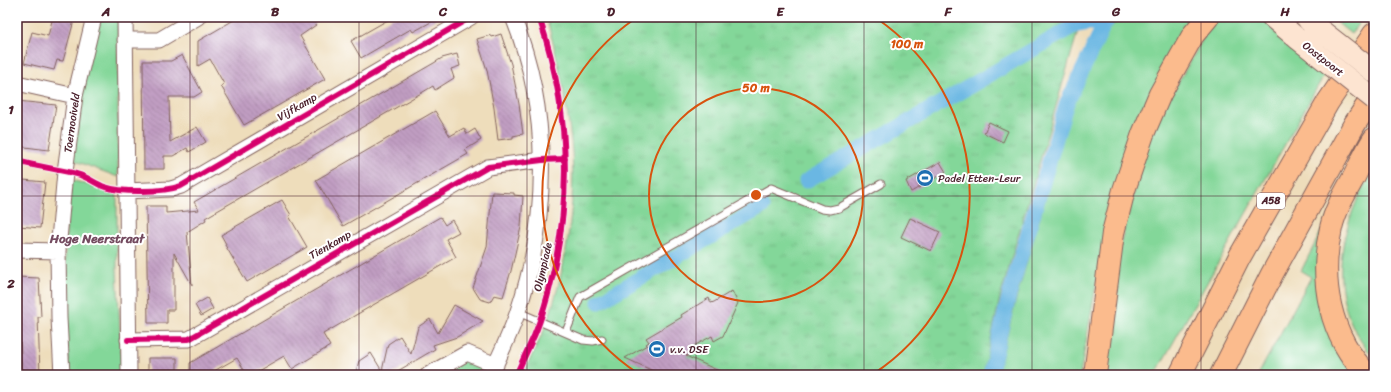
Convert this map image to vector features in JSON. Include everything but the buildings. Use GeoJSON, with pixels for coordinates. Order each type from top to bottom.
{"type":"FeatureCollection","features":[{"type":"Feature","properties":{"kind":"highway"},"geometry":{"type":"LineString","coordinates":[[1095,375],[1113,233],[1124,190],[1143,134],[1160,94],[1193,35],[1208,17]]}},
{"type":"Feature","properties":{"kind":"highway","name":"A58"},"geometry":{"type":"LineString","coordinates":[[1180,375],[1239,258],[1328,102],[1374,34]]}},
{"type":"Feature","properties":{"kind":"highway"},"geometry":{"type":"LineString","coordinates":[[1221,375],[1276,267],[1354,125],[1374,95]]}},
{"type":"Feature","properties":{"kind":"highway"},"geometry":{"type":"LineString","coordinates":[[1368,375],[1358,366],[1346,347],[1333,320],[1325,275],[1331,227],[1343,197],[1374,139]]}},
{"type":"Feature","properties":{"kind":"main road","name":"Oostpoort"},"geometry":{"type":"LineString","coordinates":[[1272,17],[1374,99]]}},
{"type":"Feature","properties":{"kind":"main road","name":"Oostpoort"},"geometry":{"type":"LineString","coordinates":[[1307,19],[1374,72]]}},
{"type":"Feature","properties":{"kind":"street","name":"Toernooiveld"},"geometry":{"type":"LineString","coordinates":[[62,375],[58,251],[65,172],[75,96],[94,17]]}},
{"type":"Feature","properties":{"kind":"street"},"geometry":{"type":"LineString","coordinates":[[125,17],[129,375]]}},
{"type":"Feature","properties":{"kind":"street"},"geometry":{"type":"LineString","coordinates":[[125,40],[159,40],[198,17]]}},
{"type":"Feature","properties":{"kind":"street","name":"Vijfkamp"},"geometry":{"type":"LineString","coordinates":[[126,191],[171,190],[181,186],[471,17]]}},
{"type":"Feature","properties":{"kind":"street","name":"Olympiade"},"geometry":{"type":"LineString","coordinates":[[493,370],[518,312],[531,264],[538,219],[542,160],[540,128],[534,84],[522,40],[513,17]]}},
{"type":"Feature","properties":{"kind":"street"},"geometry":{"type":"LineString","coordinates":[[17,83],[75,96]]}},
{"type":"Feature","properties":{"kind":"street","name":"Tienkamp"},"geometry":{"type":"LineString","coordinates":[[128,340],[189,339],[488,167],[542,160]]}},
{"type":"Feature","properties":{"kind":"street"},"geometry":{"type":"LineString","coordinates":[[17,250],[58,251]]}},
{"type":"Feature","properties":{"kind":"street"},"geometry":{"type":"LineString","coordinates":[[428,375],[467,352],[493,370]]}},
{"type":"Feature","properties":{"kind":"lane"},"geometry":{"type":"LineString","coordinates":[[566,332],[580,298],[771,188],[822,209],[830,210],[839,208],[881,184]]}},
{"type":"Feature","properties":{"kind":"lane"},"geometry":{"type":"LineString","coordinates":[[518,312],[588,341],[602,339]]}},
{"type":"Feature","properties":{"kind":"green space"},"geometry":{"type":"Polygon","coordinates":[[[100,17],[118,17],[118,177],[70,159],[75,110],[100,17]]]}},
{"type":"Feature","properties":{"kind":"green space"},"geometry":{"type":"Polygon","coordinates":[[[546,17],[1082,17],[1000,298],[983,375],[522,375],[543,332],[556,295],[570,226],[572,202],[572,155],[568,117],[554,46],[546,17]]]}},
{"type":"Feature","properties":{"kind":"green space"},"geometry":{"type":"Polygon","coordinates":[[[1120,17],[1195,17],[1106,229],[1080,375],[997,375],[1016,299],[1076,93],[1106,33],[1120,17]]]}},
{"type":"Feature","properties":{"kind":"green space"},"geometry":{"type":"Polygon","coordinates":[[[1215,17],[1264,17],[1328,68],[1155,375],[1101,375],[1114,267],[1150,133],[1215,17]]]}},
{"type":"Feature","properties":{"kind":"green space"},"geometry":{"type":"Polygon","coordinates":[[[1330,17],[1363,17],[1351,34],[1330,17]]]}},
{"type":"Feature","properties":{"kind":"green space"},"geometry":{"type":"Polygon","coordinates":[[[1374,168],[1374,358],[1358,336],[1347,313],[1342,289],[1341,264],[1344,239],[1351,215],[1361,191],[1374,168]]]}},
{"type":"Feature","properties":{"kind":"green space"},"geometry":{"type":"Polygon","coordinates":[[[68,179],[117,193],[117,269],[122,375],[69,375],[64,288],[68,179]]]}},
{"type":"Feature","properties":{"kind":"green space"},"geometry":{"type":"Polygon","coordinates":[[[1332,210],[1320,270],[1362,375],[1258,375],[1311,277],[1301,271],[1332,210]]]}},
{"type":"Feature","properties":{"kind":"green space"},"geometry":{"type":"Polygon","coordinates":[[[464,359],[482,366],[478,375],[442,375],[464,359]]]}},
{"type":"Feature","properties":{"kind":"waterway"},"geometry":{"type":"LineString","coordinates":[[990,375],[1009,296],[1066,105],[1109,17]]}},
{"type":"Feature","properties":{"kind":"waterway"},"geometry":{"type":"LineString","coordinates":[[806,181],[1074,26],[1090,23],[1106,23]]}},
{"type":"Feature","properties":{"kind":"waterway"},"geometry":{"type":"LineString","coordinates":[[599,302],[762,207]]}},
{"type":"Feature","properties":{"kind":"cycle path"},"geometry":{"type":"LineString","coordinates":[[17,161],[80,175],[102,186],[113,189],[143,191],[164,190],[181,186],[471,17]]}},
{"type":"Feature","properties":{"kind":"cycle path"},"geometry":{"type":"LineString","coordinates":[[516,375],[534,336],[546,303],[560,237],[564,205],[565,173],[561,111],[556,79],[539,17]]}},
{"type":"Feature","properties":{"kind":"cycle path"},"geometry":{"type":"LineString","coordinates":[[128,340],[189,339],[488,167],[542,160],[565,159]]}},
{"type":"Feature","properties":{"kind":"place","name":"Padel Etten-Leur"},"geometry":{"type":"Point","coordinates":[925,178]}},
{"type":"Feature","properties":{"kind":"place","name":"v.v. DSE"},"geometry":{"type":"Point","coordinates":[657,349]}},
{"type":"Feature","properties":{"kind":"district","name":"Hoge Neerstraat"},"geometry":{"type":"Point","coordinates":[97,238]}}]}
